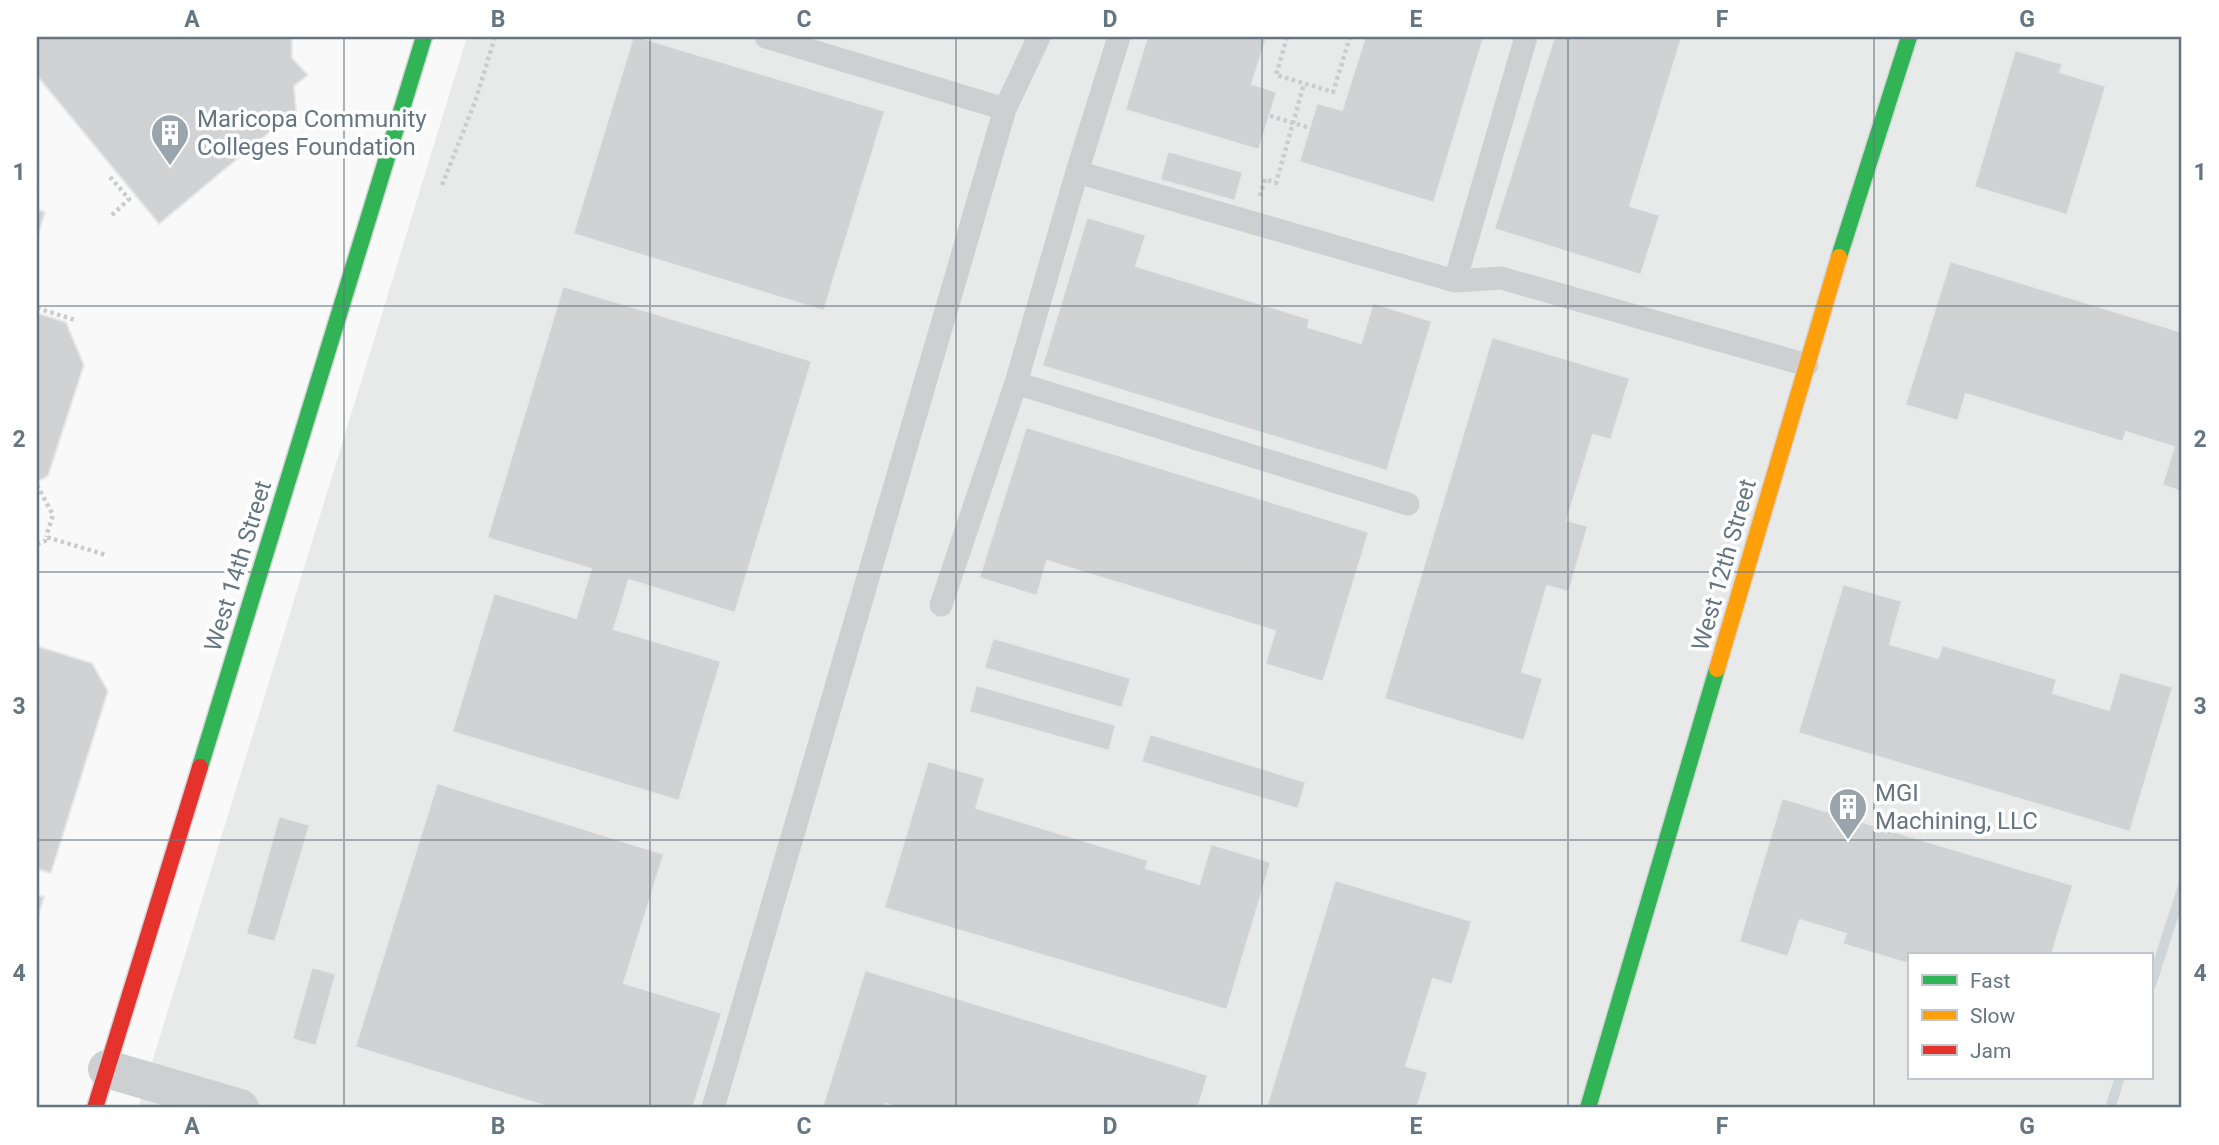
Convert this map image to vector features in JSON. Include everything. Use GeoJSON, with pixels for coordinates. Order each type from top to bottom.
{"type":"FeatureCollection","features":[{"type":"Feature","properties":{"kind":"street","name":"West 14th Street"},"geometry":{"type":"LineString","coordinates":[[95,1108],[424,37]]}},
{"type":"Feature","properties":{"kind":"street","name":"West 12th Street"},"geometry":{"type":"LineString","coordinates":[[1588,1108],[1856,198],[1909,37]]}},
{"type":"Feature","properties":{"kind":"street"},"geometry":{"type":"LineString","coordinates":[[107,1069],[240,1108]]}},
{"type":"Feature","properties":{"kind":"lane"},"geometry":{"type":"LineString","coordinates":[[766,37],[1005,109]]}},
{"type":"Feature","properties":{"kind":"lane"},"geometry":{"type":"LineString","coordinates":[[713,1108],[1005,109],[1039,37]]}},
{"type":"Feature","properties":{"kind":"lane"},"geometry":{"type":"LineString","coordinates":[[941,605],[1016,383],[1119,37]]}},
{"type":"Feature","properties":{"kind":"lane"},"geometry":{"type":"LineString","coordinates":[[1455,281],[1526,37]]}},
{"type":"Feature","properties":{"kind":"lane"},"geometry":{"type":"LineString","coordinates":[[1077,172],[1455,281],[1501,278],[1807,365]]}},
{"type":"Feature","properties":{"kind":"lane"},"geometry":{"type":"LineString","coordinates":[[1016,383],[1408,504]]}},
{"type":"Feature","properties":{"kind":"path"},"geometry":{"type":"LineString","coordinates":[[442,185],[475,102],[495,37]]}},
{"type":"Feature","properties":{"kind":"path"},"geometry":{"type":"LineString","coordinates":[[1287,37],[1276,75],[1333,92],[1350,37]]}},
{"type":"Feature","properties":{"kind":"path"},"geometry":{"type":"LineString","coordinates":[[1251,223],[1265,179],[1276,183],[1304,83]]}},
{"type":"Feature","properties":{"kind":"path"},"geometry":{"type":"LineString","coordinates":[[1270,116],[1310,128]]}},
{"type":"Feature","properties":{"kind":"path"},"geometry":{"type":"LineString","coordinates":[[110,177],[129,199],[110,217]]}},
{"type":"Feature","properties":{"kind":"path"},"geometry":{"type":"LineString","coordinates":[[37,308],[75,320]]}},
{"type":"Feature","properties":{"kind":"path"},"geometry":{"type":"LineString","coordinates":[[37,485],[53,515],[45,541],[37,544]]}},
{"type":"Feature","properties":{"kind":"path"},"geometry":{"type":"LineString","coordinates":[[46,537],[106,555]]}},
{"type":"Feature","properties":{"kind":"shaded area"},"geometry":{"type":"Polygon","coordinates":[[[467,37],[2182,37],[2182,1108],[138,1108],[467,37]]]}},
{"type":"Feature","properties":{"kind":"building","name":"Maricopa Community Colleges Foundation"},"geometry":{"type":"Polygon","coordinates":[[[37,37],[292,37],[292,58],[308,75],[294,86],[296,110],[159,224],[37,76],[37,37]]]}},
{"type":"Feature","properties":{"kind":"building"},"geometry":{"type":"Polygon","coordinates":[[[633,37],[885,111],[824,311],[573,234],[633,37]]]}},
{"type":"Feature","properties":{"kind":"building"},"geometry":{"type":"Polygon","coordinates":[[[1147,37],[1267,37],[1252,84],[1277,92],[1259,150],[1125,110],[1147,37]]]}},
{"type":"Feature","properties":{"kind":"building"},"geometry":{"type":"Polygon","coordinates":[[[1365,37],[1484,37],[1434,203],[1299,162],[1317,103],[1342,110],[1365,37]]]}},
{"type":"Feature","properties":{"kind":"building"},"geometry":{"type":"Polygon","coordinates":[[[1554,37],[1682,37],[1630,206],[1660,215],[1641,275],[1494,229],[1554,37]]]}},
{"type":"Feature","properties":{"kind":"building"},"geometry":{"type":"Polygon","coordinates":[[[2015,50],[2063,64],[2060,72],[2106,86],[2067,215],[1974,187],[2015,50]]]}},
{"type":"Feature","properties":{"kind":"building"},"geometry":{"type":"Polygon","coordinates":[[[1168,151],[1243,172],[1235,201],[1160,180],[1168,151]]]}},
{"type":"Feature","properties":{"kind":"building"},"geometry":{"type":"Polygon","coordinates":[[[37,209],[45,212],[37,239],[37,209]]]}},
{"type":"Feature","properties":{"kind":"building"},"geometry":{"type":"Polygon","coordinates":[[[1087,217],[1146,235],[1136,266],[1310,319],[1308,327],[1361,343],[1373,303],[1432,321],[1387,471],[1042,366],[1087,217]]]}},
{"type":"Feature","properties":{"kind":"building"},"geometry":{"type":"Polygon","coordinates":[[[1950,261],[2182,332],[2182,492],[2162,485],[2174,447],[2126,432],[2123,442],[1966,394],[1958,421],[1905,405],[1950,261]]]}},
{"type":"Feature","properties":{"kind":"building"},"geometry":{"type":"Polygon","coordinates":[[[563,286],[812,361],[735,613],[629,580],[614,629],[721,661],[679,801],[452,732],[494,593],[576,618],[591,569],[487,538],[563,286]]]}},
{"type":"Feature","properties":{"kind":"building"},"geometry":{"type":"Polygon","coordinates":[[[37,313],[66,322],[84,365],[48,476],[37,482],[37,313]]]}},
{"type":"Feature","properties":{"kind":"building"},"geometry":{"type":"Polygon","coordinates":[[[1492,337],[1630,378],[1611,440],[1593,435],[1567,520],[1588,526],[1569,592],[1547,586],[1522,672],[1543,678],[1524,741],[1384,699],[1492,337]]]}},
{"type":"Feature","properties":{"kind":"building"},"geometry":{"type":"Polygon","coordinates":[[[1026,427],[1369,532],[1323,682],[1265,664],[1275,631],[1047,561],[1037,596],[979,578],[1026,427]]]}},
{"type":"Feature","properties":{"kind":"building"},"geometry":{"type":"Polygon","coordinates":[[[1843,584],[1902,601],[1890,644],[1938,658],[1942,645],[2057,679],[2053,693],[2109,710],[2120,672],[2173,687],[2130,832],[1798,733],[1843,584]]]}},
{"type":"Feature","properties":{"kind":"building"},"geometry":{"type":"Polygon","coordinates":[[[993,638],[1131,678],[1122,708],[984,668],[993,638]]]}},
{"type":"Feature","properties":{"kind":"building"},"geometry":{"type":"Polygon","coordinates":[[[37,646],[92,663],[108,691],[51,873],[37,869],[37,646]]]}},
{"type":"Feature","properties":{"kind":"building"},"geometry":{"type":"Polygon","coordinates":[[[976,685],[1116,725],[1109,751],[969,712],[976,685]]]}},
{"type":"Feature","properties":{"kind":"building"},"geometry":{"type":"Polygon","coordinates":[[[1150,734],[1306,782],[1298,809],[1141,762],[1150,734]]]}},
{"type":"Feature","properties":{"kind":"building"},"geometry":{"type":"Polygon","coordinates":[[[928,761],[985,778],[976,808],[1148,860],[1146,868],[1199,884],[1211,844],[1271,862],[1227,1010],[884,908],[928,761]]]}},
{"type":"Feature","properties":{"kind":"building"},"geometry":{"type":"Polygon","coordinates":[[[437,783],[664,854],[624,983],[722,1013],[693,1108],[551,1108],[355,1047],[437,783]]]}},
{"type":"Feature","properties":{"kind":"building","name":"MGI Machining, LLC"},"geometry":{"type":"Polygon","coordinates":[[[1782,798],[2073,885],[2052,953],[1908,953],[1908,964],[1842,944],[1846,934],[1800,920],[1788,957],[1739,942],[1782,798]]]}},
{"type":"Feature","properties":{"kind":"building"},"geometry":{"type":"Polygon","coordinates":[[[279,816],[310,825],[275,942],[246,934],[279,816]]]}},
{"type":"Feature","properties":{"kind":"building"},"geometry":{"type":"Polygon","coordinates":[[[1335,880],[1472,921],[1452,985],[1433,979],[1406,1066],[1428,1072],[1417,1108],[1266,1108],[1335,880]]]}},
{"type":"Feature","properties":{"kind":"building"},"geometry":{"type":"Polygon","coordinates":[[[37,895],[44,897],[37,920],[37,895]]]}},
{"type":"Feature","properties":{"kind":"building"},"geometry":{"type":"Polygon","coordinates":[[[312,967],[336,974],[316,1046],[292,1039],[312,967]]]}},
{"type":"Feature","properties":{"kind":"building"},"geometry":{"type":"Polygon","coordinates":[[[865,970],[1208,1075],[1198,1108],[899,1108],[886,1104],[885,1108],[822,1108],[865,970]]]}},
{"type":"Feature","properties":{"kind":"waterway"},"geometry":{"type":"LineString","coordinates":[[2152,982],[2182,889]]}},
{"type":"Feature","properties":{"kind":"waterway"},"geometry":{"type":"LineString","coordinates":[[2110,1108],[2120,1078]]}},
{"type":"Feature","properties":{"kind":"traffic: fast"},"geometry":{"type":"LineString","coordinates":[[200,767],[424,37]]}},
{"type":"Feature","properties":{"kind":"traffic: fast"},"geometry":{"type":"LineString","coordinates":[[1839,257],[1909,37]]}},
{"type":"Feature","properties":{"kind":"traffic: fast"},"geometry":{"type":"LineString","coordinates":[[1588,1108],[1717,669]]}},
{"type":"Feature","properties":{"kind":"traffic: slow"},"geometry":{"type":"LineString","coordinates":[[1717,669],[1839,257]]}},
{"type":"Feature","properties":{"kind":"traffic: jam"},"geometry":{"type":"LineString","coordinates":[[95,1108],[200,767]]}},
{"type":"Feature","properties":{"kind":"place","name":"Maricopa Community Colleges Foundation"},"geometry":{"type":"Point","coordinates":[170,167]}},
{"type":"Feature","properties":{"kind":"place","name":"MGI Machining, LLC"},"geometry":{"type":"Point","coordinates":[1848,841]}}]}
